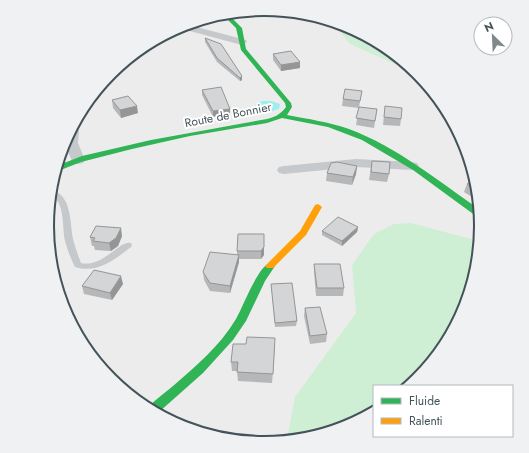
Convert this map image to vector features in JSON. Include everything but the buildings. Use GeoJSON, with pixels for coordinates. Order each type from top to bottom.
{"type":"FeatureCollection","features":[{"type":"Feature","properties":{"kind":"street","name":"Route de Bonnier"},"geometry":{"type":"LineString","coordinates":[[63,167],[78,160],[159,140],[267,121],[281,116],[288,111],[288,103],[243,49],[239,28],[230,19]]}},
{"type":"Feature","properties":{"kind":"street"},"geometry":{"type":"LineString","coordinates":[[192,29],[242,42]]}},
{"type":"Feature","properties":{"kind":"street"},"geometry":{"type":"LineString","coordinates":[[281,116],[313,121],[355,134],[381,147],[412,166],[475,211]]}},
{"type":"Feature","properties":{"kind":"street"},"geometry":{"type":"LineString","coordinates":[[71,144],[78,160]]}},
{"type":"Feature","properties":{"kind":"street"},"geometry":{"type":"LineString","coordinates":[[284,170],[356,163],[412,166]]}},
{"type":"Feature","properties":{"kind":"street"},"geometry":{"type":"LineString","coordinates":[[156,407],[206,364],[229,339],[247,312],[263,274],[282,252],[307,228],[318,207]]}},
{"type":"Feature","properties":{"kind":"lane"},"geometry":{"type":"LineString","coordinates":[[57,195],[63,204],[70,242],[78,265],[84,267],[94,266],[107,260],[128,245]]}},
{"type":"Feature","properties":{"kind":"green space"},"geometry":{"type":"Polygon","coordinates":[[[338,29],[370,44],[393,59],[402,67],[350,44],[338,29]]]}},
{"type":"Feature","properties":{"kind":"green space"},"geometry":{"type":"Polygon","coordinates":[[[411,223],[475,240],[468,281],[459,307],[447,332],[432,355],[403,385],[373,385],[373,407],[332,426],[306,433],[288,436],[295,397],[356,313],[352,265],[374,234],[394,224],[411,223]]]}},
{"type":"Feature","properties":{"kind":"water"},"geometry":{"type":"Polygon","coordinates":[[[262,101],[271,101],[280,104],[279,109],[265,113],[255,109],[256,104],[262,101]]]}},
{"type":"Feature","properties":{"kind":"traffic: fast"},"geometry":{"type":"LineString","coordinates":[[63,167],[78,160],[132,146],[267,121],[283,115],[289,107],[288,103],[243,49],[239,28],[230,19]]}},
{"type":"Feature","properties":{"kind":"traffic: fast"},"geometry":{"type":"LineString","coordinates":[[281,116],[331,126],[347,131],[382,147],[416,168],[475,211]]}},
{"type":"Feature","properties":{"kind":"traffic: fast"},"geometry":{"type":"LineString","coordinates":[[156,407],[199,370],[220,349],[238,325],[256,287],[270,266]]}},
{"type":"Feature","properties":{"kind":"traffic: slow"},"geometry":{"type":"LineString","coordinates":[[270,266],[303,233],[318,207]]}}]}
